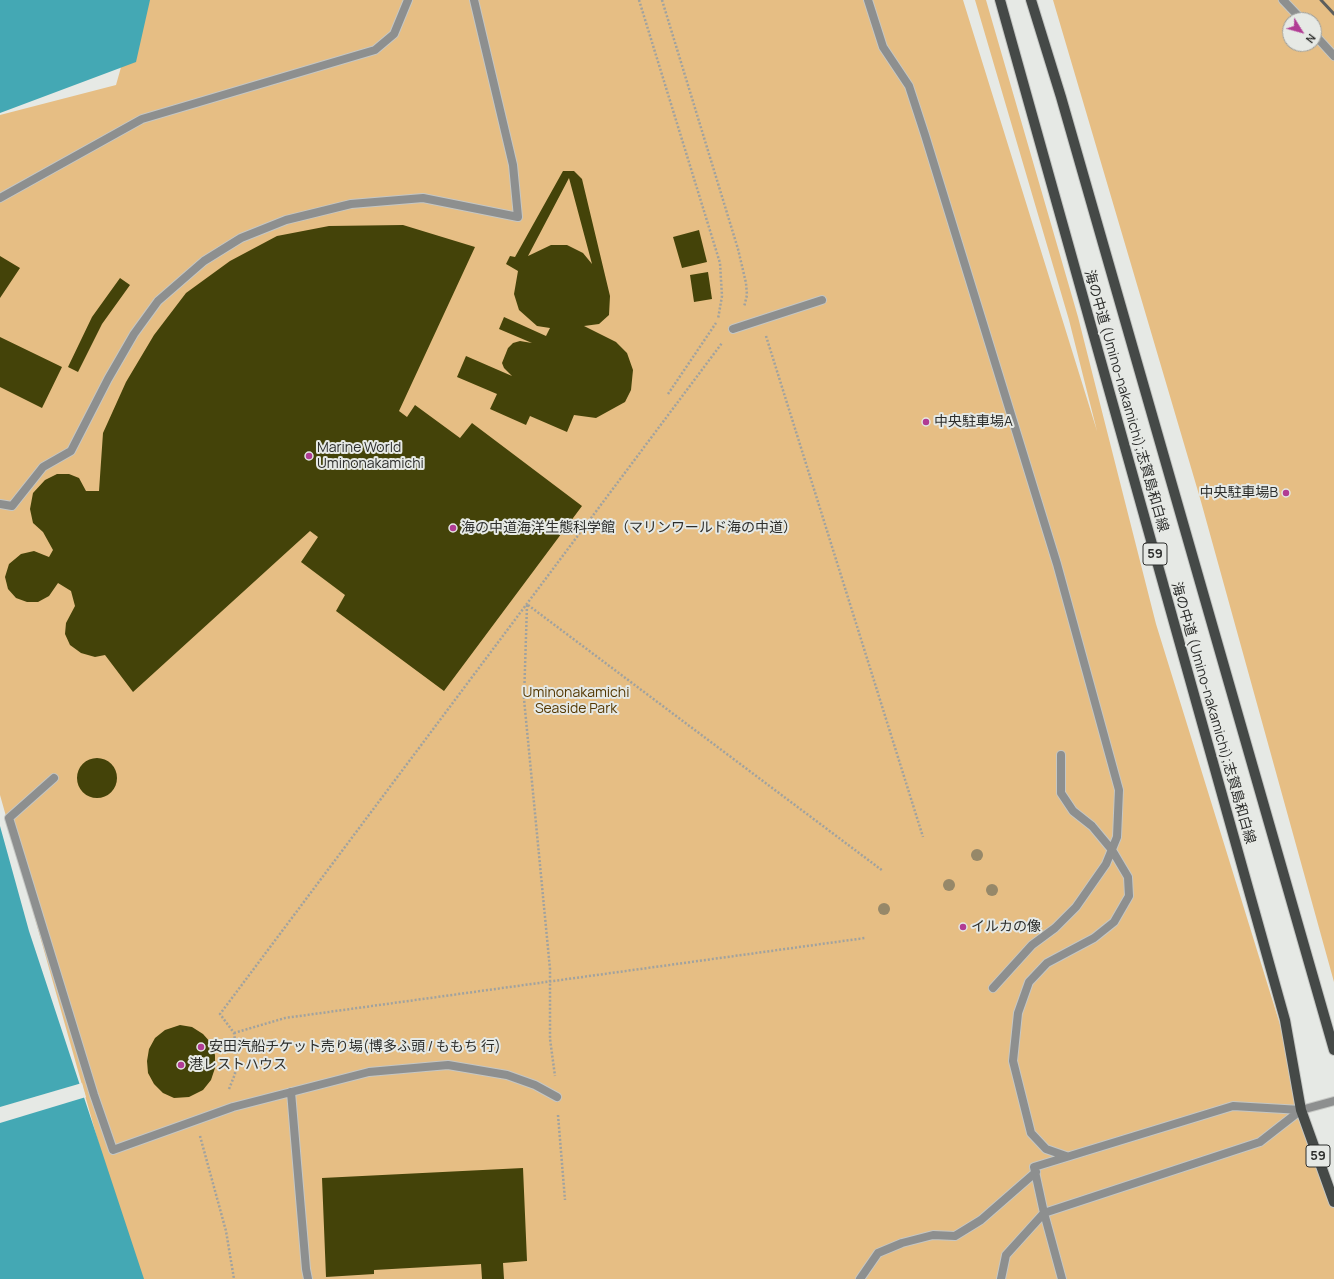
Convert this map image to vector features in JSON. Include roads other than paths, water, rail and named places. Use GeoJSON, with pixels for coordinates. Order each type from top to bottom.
{"type":"FeatureCollection","features":[{"type":"Feature","properties":{"kind":"main road","name":"海の中道 (Umino-nakamichi);志賀島和白線"},"geometry":{"type":"LineString","coordinates":[[1000,0],[1285,1020],[1301,1110],[1334,1202]]}},
{"type":"Feature","properties":{"kind":"main road","name":"海の中道 (Umino-nakamichi);志賀島和白線"},"geometry":{"type":"LineString","coordinates":[[1031,0],[1070,128],[1334,1050]]}},
{"type":"Feature","properties":{"kind":"street"},"geometry":{"type":"LineString","coordinates":[[0,198],[142,119],[375,50],[394,34],[408,0]]}},
{"type":"Feature","properties":{"kind":"street"},"geometry":{"type":"LineString","coordinates":[[0,504],[12,506],[43,467],[71,451],[108,379],[134,334],[158,301],[204,260],[241,238],[286,220],[351,204],[423,198],[518,217],[513,165],[474,0]]}},
{"type":"Feature","properties":{"kind":"street"},"geometry":{"type":"LineString","coordinates":[[868,0],[883,47],[908,86],[926,135],[1057,564],[1119,790],[1117,837],[1106,864],[1076,907],[1055,928],[1032,945],[993,988]]}},
{"type":"Feature","properties":{"kind":"street"},"geometry":{"type":"LineString","coordinates":[[1283,0],[1294,12]]}},
{"type":"Feature","properties":{"kind":"street"},"geometry":{"type":"LineString","coordinates":[[1322,43],[1334,56]]}},
{"type":"Feature","properties":{"kind":"street"},"geometry":{"type":"LineString","coordinates":[[733,329],[822,300]]}},
{"type":"Feature","properties":{"kind":"street"},"geometry":{"type":"LineString","coordinates":[[1061,755],[1061,793],[1073,811],[1092,826],[1112,850],[1128,877],[1129,896],[1114,922],[1094,938],[1047,963],[1029,982],[1018,1013],[1014,1061],[1031,1133],[1046,1149],[1066,1156]]}},
{"type":"Feature","properties":{"kind":"street"},"geometry":{"type":"LineString","coordinates":[[54,778],[9,818],[94,1095],[113,1150],[233,1107],[369,1072],[448,1065],[507,1075],[535,1085],[557,1097]]}},
{"type":"Feature","properties":{"kind":"street"},"geometry":{"type":"LineString","coordinates":[[290,1092],[308,1279]]}},
{"type":"Feature","properties":{"kind":"street"},"geometry":{"type":"LineString","coordinates":[[860,1279],[878,1253],[902,1243],[933,1236],[955,1236],[981,1220],[1035,1170],[1066,1156],[1233,1106],[1301,1110],[1334,1101]]}},
{"type":"Feature","properties":{"kind":"street"},"geometry":{"type":"LineString","coordinates":[[1001,1279],[1006,1255],[1044,1214],[1260,1142],[1301,1110]]}},
{"type":"Feature","properties":{"kind":"street"},"geometry":{"type":"LineString","coordinates":[[1035,1170],[1044,1214],[1062,1279]]}},
{"type":"Feature","properties":{"kind":"water"},"geometry":{"type":"Polygon","coordinates":[[[0,0],[150,0],[136,62],[0,113],[0,0]]]}},
{"type":"Feature","properties":{"kind":"water"},"geometry":{"type":"Polygon","coordinates":[[[0,826],[29,931],[144,1279],[0,1279],[0,826]]]}},
{"type":"Feature","properties":{"kind":"railway"},"geometry":{"type":"LineString","coordinates":[[1321,0],[1334,14]]}},
{"type":"Feature","properties":{"kind":"place","name":"中央駐車場A"},"geometry":{"type":"Point","coordinates":[926,422]}},
{"type":"Feature","properties":{"kind":"place","name":"Marine World Uminonakamichi"},"geometry":{"type":"Point","coordinates":[309,456]}},
{"type":"Feature","properties":{"kind":"place","name":"中央駐車場B"},"geometry":{"type":"Point","coordinates":[1286,493]}},
{"type":"Feature","properties":{"kind":"place","name":"海の中道海洋生態科学館（マリンワールド海の中道）"},"geometry":{"type":"Point","coordinates":[453,528]}},
{"type":"Feature","properties":{"kind":"place","name":"イルカの像"},"geometry":{"type":"Point","coordinates":[963,927]}},
{"type":"Feature","properties":{"kind":"place","name":"安田汽船チケット売り場(博多ふ頭 / ももち 行)"},"geometry":{"type":"Point","coordinates":[201,1047]}},
{"type":"Feature","properties":{"kind":"place","name":"港レストハウス"},"geometry":{"type":"Point","coordinates":[181,1065]}},
{"type":"Feature","properties":{"kind":"park label","name":"Uminonakamichi Seaside Park"},"geometry":{"type":"Point","coordinates":[576,702]}}]}
